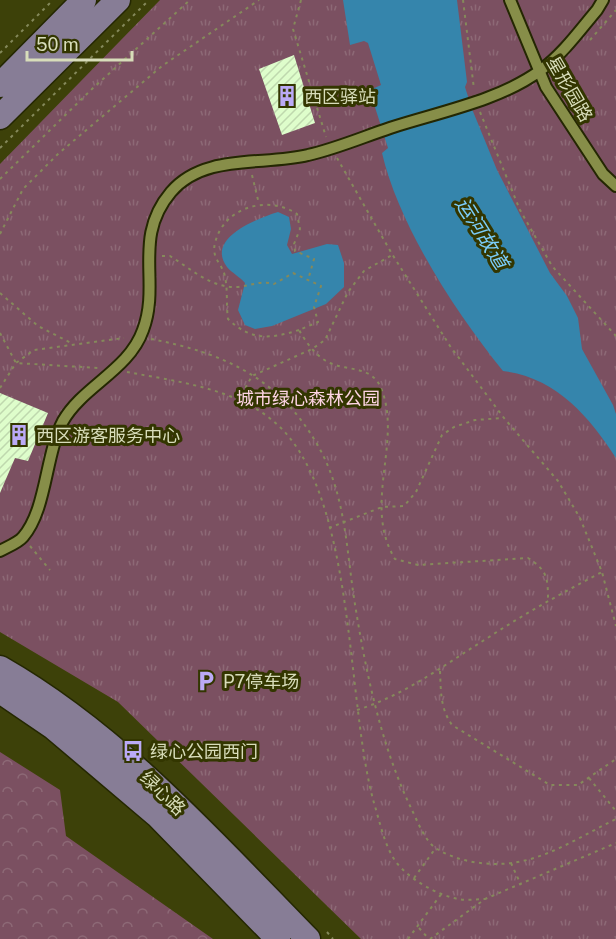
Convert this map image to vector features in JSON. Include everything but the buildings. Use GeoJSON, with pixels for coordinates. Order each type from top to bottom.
{"type":"FeatureCollection","features":[{"type":"Feature","properties":{"kind":"main road"},"geometry":{"type":"LineString","coordinates":[[0,85],[84,0]]}},
{"type":"Feature","properties":{"kind":"main road"},"geometry":{"type":"LineString","coordinates":[[0,117],[118,0]]}},
{"type":"Feature","properties":{"kind":"main road","name":"绿心路"},"geometry":{"type":"LineString","coordinates":[[0,668],[74,717],[123,756],[308,939]]}},
{"type":"Feature","properties":{"kind":"main road","name":"绿心路"},"geometry":{"type":"LineString","coordinates":[[0,691],[53,727],[158,816],[278,939]]}},
{"type":"Feature","properties":{"kind":"street","name":"星形园路"},"geometry":{"type":"LineString","coordinates":[[510,0],[546,87],[603,174],[616,186]]}},
{"type":"Feature","properties":{"kind":"street"},"geometry":{"type":"LineString","coordinates":[[0,551],[23,537],[35,513],[48,462],[63,421],[83,396],[116,370],[140,337],[151,298],[147,255],[152,225],[172,191],[203,170],[249,160],[307,156],[475,101],[539,71],[597,10],[603,0]]}},
{"type":"Feature","properties":{"kind":"path"},"geometry":{"type":"LineString","coordinates":[[0,53],[53,0]]}},
{"type":"Feature","properties":{"kind":"path"},"geometry":{"type":"LineString","coordinates":[[0,148],[149,0]]}},
{"type":"Feature","properties":{"kind":"path"},"geometry":{"type":"LineString","coordinates":[[0,178],[92,89],[190,0]]}},
{"type":"Feature","properties":{"kind":"path"},"geometry":{"type":"LineString","coordinates":[[0,234],[24,189],[58,154],[162,66],[259,0]]}},
{"type":"Feature","properties":{"kind":"path"},"geometry":{"type":"LineString","coordinates":[[301,0],[293,29],[319,122],[330,147],[392,254],[450,346],[504,418],[558,482],[580,518],[602,572],[616,626]]}},
{"type":"Feature","properties":{"kind":"path"},"geometry":{"type":"LineString","coordinates":[[463,0],[475,101],[520,210],[552,266],[616,336]]}},
{"type":"Feature","properties":{"kind":"path"},"geometry":{"type":"LineString","coordinates":[[249,160],[259,204]]}},
{"type":"Feature","properties":{"kind":"path"},"geometry":{"type":"LineString","coordinates":[[147,255],[170,256],[211,283],[225,287],[241,287],[263,281],[274,284],[293,273],[308,280],[321,286],[314,307],[318,322],[299,330],[275,338],[239,330],[228,319],[225,287],[225,274],[216,262],[215,244],[220,229],[241,210],[259,204],[286,206],[297,214],[300,229],[294,244],[295,251],[314,259],[308,280]]}},
{"type":"Feature","properties":{"kind":"path"},"geometry":{"type":"LineString","coordinates":[[238,401],[252,376],[312,349],[325,340],[348,292],[364,271],[392,254]]}},
{"type":"Feature","properties":{"kind":"path"},"geometry":{"type":"LineString","coordinates":[[0,293],[38,326],[72,344]]}},
{"type":"Feature","properties":{"kind":"path"},"geometry":{"type":"LineString","coordinates":[[299,330],[312,349],[329,363],[366,371],[380,384],[386,403],[387,430],[382,507],[386,544],[395,559],[418,566],[528,558],[542,567],[548,583],[548,600]]}},
{"type":"Feature","properties":{"kind":"path"},"geometry":{"type":"LineString","coordinates":[[0,333],[16,363]]}},
{"type":"Feature","properties":{"kind":"path"},"geometry":{"type":"LineString","coordinates":[[0,388],[16,363],[34,350],[140,337],[182,345],[227,359],[274,390],[317,444],[331,475],[345,521],[363,651],[387,744],[420,828],[435,849],[477,864],[511,863],[535,858],[616,819]]}},
{"type":"Feature","properties":{"kind":"path"},"geometry":{"type":"LineString","coordinates":[[16,363],[116,370],[186,383],[238,401],[272,420],[291,441],[314,475],[339,562],[368,780],[385,840],[396,862],[414,879],[458,899],[485,899]]}},
{"type":"Feature","properties":{"kind":"path"},"geometry":{"type":"LineString","coordinates":[[329,528],[382,507],[404,506],[416,492],[442,435],[475,420],[504,418]]}},
{"type":"Feature","properties":{"kind":"path"},"geometry":{"type":"LineString","coordinates":[[23,537],[50,570]]}},
{"type":"Feature","properties":{"kind":"path"},"geometry":{"type":"LineString","coordinates":[[357,710],[376,704],[440,670],[548,600],[602,572]]}},
{"type":"Feature","properties":{"kind":"path"},"geometry":{"type":"LineString","coordinates":[[440,670],[441,699],[445,714],[452,725],[550,785],[578,785],[616,759]]}},
{"type":"Feature","properties":{"kind":"path"},"geometry":{"type":"LineString","coordinates":[[589,778],[616,811]]}},
{"type":"Feature","properties":{"kind":"path"},"geometry":{"type":"LineString","coordinates":[[419,928],[430,939],[485,899],[616,843]]}},
{"type":"Feature","properties":{"kind":"path"},"geometry":{"type":"LineString","coordinates":[[414,879],[435,849]]}},
{"type":"Feature","properties":{"kind":"path"},"geometry":{"type":"LineString","coordinates":[[511,863],[521,885]]}},
{"type":"Feature","properties":{"kind":"path"},"geometry":{"type":"LineString","coordinates":[[408,939],[419,928],[442,893]]}},
{"type":"Feature","properties":{"kind":"green space","name":"城市绿心森林公园"},"geometry":{"type":"Polygon","coordinates":[[[160,0],[616,0],[616,939],[361,939],[118,702],[0,632],[0,164],[160,0]]]}},
{"type":"Feature","properties":{"kind":"green space"},"geometry":{"type":"Polygon","coordinates":[[[0,752],[60,790],[66,836],[213,939],[0,939],[0,752]]]}},
{"type":"Feature","properties":{"kind":"water","name":"运河故道"},"geometry":{"type":"Polygon","coordinates":[[[343,0],[457,0],[467,82],[465,87],[472,109],[497,170],[550,273],[567,296],[578,318],[582,349],[616,414],[616,458],[606,442],[569,401],[539,381],[503,371],[467,323],[431,268],[401,210],[390,181],[382,153],[388,148],[373,101],[367,102],[366,92],[381,85],[368,43],[364,41],[350,45],[343,0]]]}},
{"type":"Feature","properties":{"kind":"water"},"geometry":{"type":"Polygon","coordinates":[[[278,212],[289,217],[291,229],[287,245],[292,254],[327,244],[338,245],[344,263],[344,287],[326,304],[272,326],[255,329],[245,325],[238,310],[245,283],[227,267],[222,257],[223,247],[228,238],[248,224],[278,212]]]}},
{"type":"Feature","properties":{"kind":"place","name":"西区驿站"},"geometry":{"type":"Point","coordinates":[287,96]}},
{"type":"Feature","properties":{"kind":"place","name":"西区游客服务中心"},"geometry":{"type":"Point","coordinates":[19,435]}},
{"type":"Feature","properties":{"kind":"place","name":"P7停车场"},"geometry":{"type":"Point","coordinates":[206,681]}},
{"type":"Feature","properties":{"kind":"place","name":"绿心公园西门"},"geometry":{"type":"Point","coordinates":[133,751]}}]}
